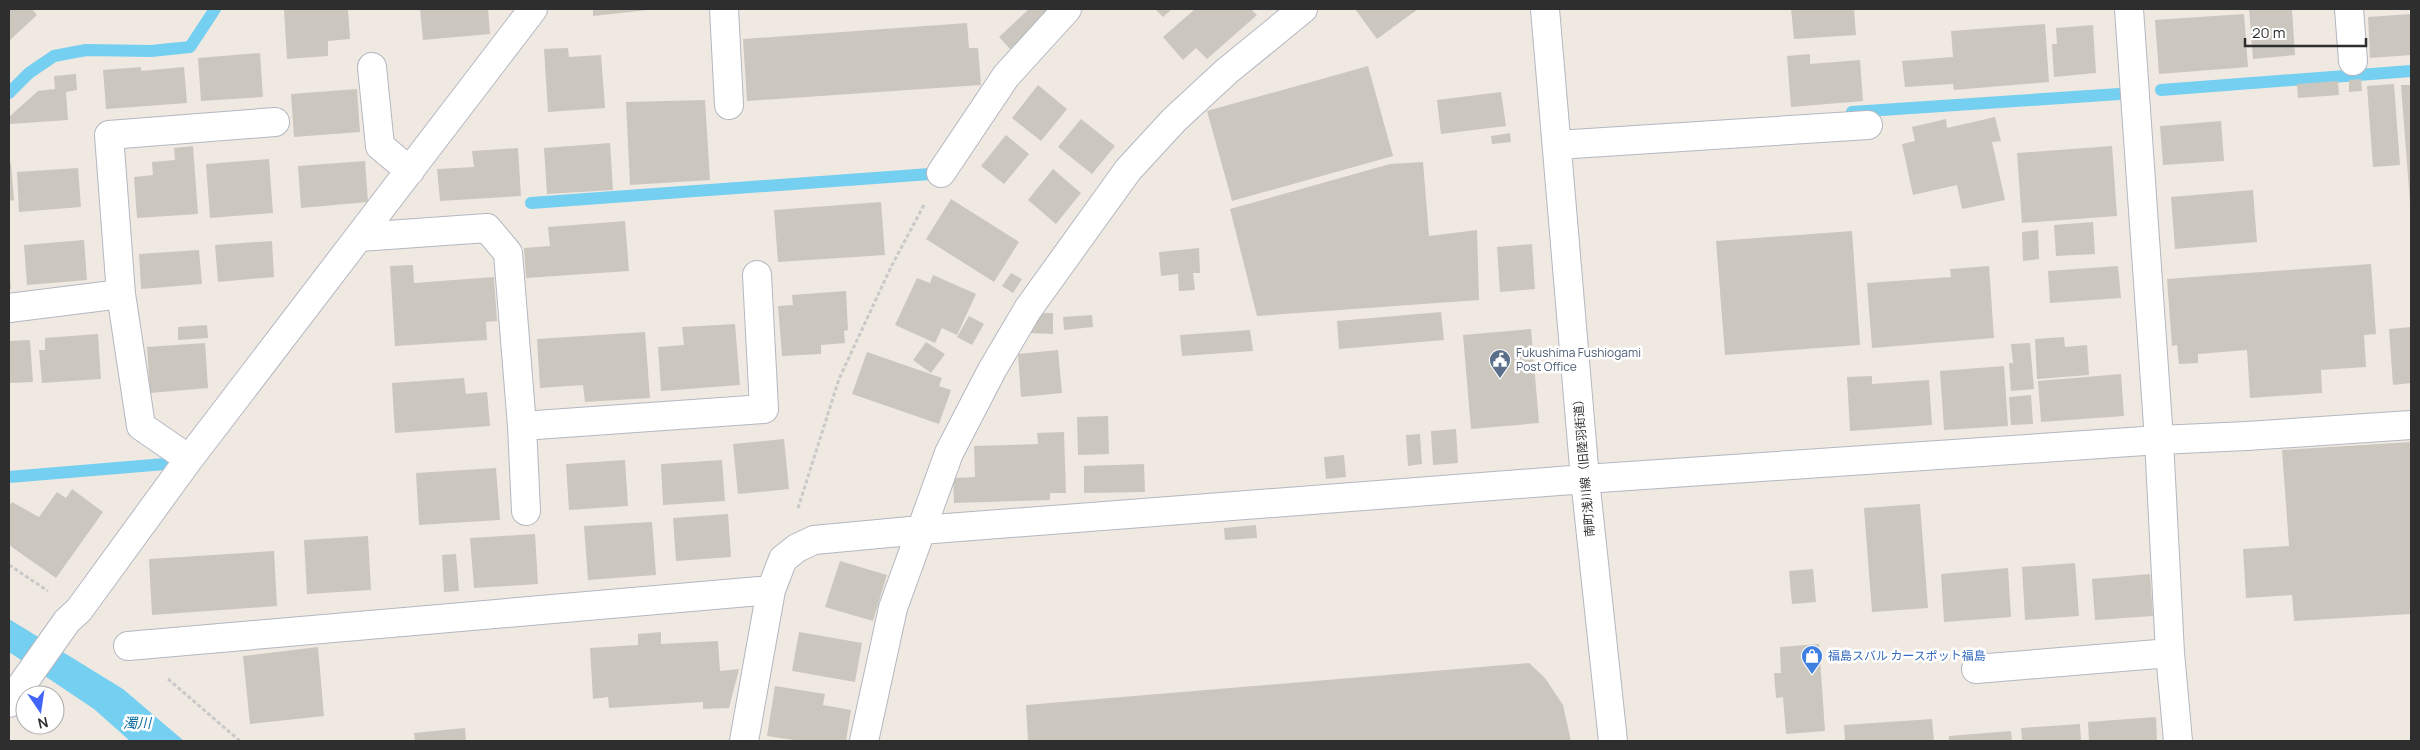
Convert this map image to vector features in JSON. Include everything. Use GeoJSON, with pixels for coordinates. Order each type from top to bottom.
{"type":"FeatureCollection","features":[{"type":"Feature","properties":{"kind":"street"},"geometry":{"type":"LineString","coordinates":[[9,703],[67,621],[78,610],[189,459],[533,9]]}},
{"type":"Feature","properties":{"kind":"street"},"geometry":{"type":"LineString","coordinates":[[724,9],[729,105]]}},
{"type":"Feature","properties":{"kind":"street"},"geometry":{"type":"LineString","coordinates":[[941,173],[1006,76],[1067,9]]}},
{"type":"Feature","properties":{"kind":"street"},"geometry":{"type":"LineString","coordinates":[[864,741],[893,608],[948,452],[987,378],[1028,309],[1069,249],[1128,170],[1174,120],[1227,71],[1303,9]]}},
{"type":"Feature","properties":{"kind":"street","name":"南町浅川線（旧陸羽街道）"},"geometry":{"type":"LineString","coordinates":[[1545,9],[1585,479],[1613,741]]}},
{"type":"Feature","properties":{"kind":"street"},"geometry":{"type":"LineString","coordinates":[[2128,9],[2158,440],[2170,653],[2178,741]]}},
{"type":"Feature","properties":{"kind":"street"},"geometry":{"type":"LineString","coordinates":[[2349,9],[2353,61]]}},
{"type":"Feature","properties":{"kind":"street"},"geometry":{"type":"LineString","coordinates":[[372,67],[380,146],[410,171]]}},
{"type":"Feature","properties":{"kind":"street"},"geometry":{"type":"LineString","coordinates":[[189,459],[141,426],[121,294],[109,135],[275,122]]}},
{"type":"Feature","properties":{"kind":"street"},"geometry":{"type":"LineString","coordinates":[[1557,145],[1868,125]]}},
{"type":"Feature","properties":{"kind":"street"},"geometry":{"type":"LineString","coordinates":[[360,237],[487,228],[508,253],[522,426],[526,511]]}},
{"type":"Feature","properties":{"kind":"street"},"geometry":{"type":"LineString","coordinates":[[522,426],[764,409],[756,275]]}},
{"type":"Feature","properties":{"kind":"street"},"geometry":{"type":"LineString","coordinates":[[9,308],[121,294]]}},
{"type":"Feature","properties":{"kind":"street"},"geometry":{"type":"LineString","coordinates":[[744,741],[771,590],[783,559],[797,548],[814,540],[921,530],[1585,479],[2158,440],[2411,425]]}},
{"type":"Feature","properties":{"kind":"street"},"geometry":{"type":"LineString","coordinates":[[128,646],[771,590]]}},
{"type":"Feature","properties":{"kind":"street"},"geometry":{"type":"LineString","coordinates":[[1976,668],[2170,653]]}},
{"type":"Feature","properties":{"kind":"path"},"geometry":{"type":"LineString","coordinates":[[783,559],[839,379],[891,267],[941,173]]}},
{"type":"Feature","properties":{"kind":"water","name":"濁川"},"geometry":{"type":"Polygon","coordinates":[[[9,619],[123,689],[184,741],[130,741],[94,709],[65,690],[65,685],[58,685],[9,652],[9,619]]]}},
{"type":"Feature","properties":{"kind":"building"},"geometry":{"type":"Polygon","coordinates":[[[9,9],[32,9],[37,15],[9,41],[9,9]]]}},
{"type":"Feature","properties":{"kind":"building"},"geometry":{"type":"Polygon","coordinates":[[[284,9],[348,9],[350,39],[328,41],[328,56],[287,59],[284,9]]]}},
{"type":"Feature","properties":{"kind":"building"},"geometry":{"type":"Polygon","coordinates":[[[420,9],[488,9],[490,34],[423,40],[420,9]]]}},
{"type":"Feature","properties":{"kind":"building"},"geometry":{"type":"Polygon","coordinates":[[[593,9],[648,9],[648,10],[593,16],[593,9]]]}},
{"type":"Feature","properties":{"kind":"building"},"geometry":{"type":"Polygon","coordinates":[[[1029,9],[1049,9],[1051,11],[1010,49],[999,37],[1029,9]]]}},
{"type":"Feature","properties":{"kind":"building"},"geometry":{"type":"Polygon","coordinates":[[[1155,9],[1172,9],[1163,17],[1155,9]]]}},
{"type":"Feature","properties":{"kind":"building"},"geometry":{"type":"Polygon","coordinates":[[[1195,9],[1251,9],[1257,15],[1207,59],[1196,48],[1183,60],[1163,37],[1195,9]]]}},
{"type":"Feature","properties":{"kind":"building"},"geometry":{"type":"Polygon","coordinates":[[[1355,9],[1418,9],[1377,39],[1355,9]]]}},
{"type":"Feature","properties":{"kind":"building"},"geometry":{"type":"Polygon","coordinates":[[[1791,9],[1854,9],[1856,35],[1794,39],[1791,9]]]}},
{"type":"Feature","properties":{"kind":"building"},"geometry":{"type":"Polygon","coordinates":[[[2249,9],[2292,9],[2295,55],[2253,59],[2249,9]]]}},
{"type":"Feature","properties":{"kind":"building"},"geometry":{"type":"Polygon","coordinates":[[[2244,14],[2248,67],[2159,74],[2155,20],[2244,14]]]}},
{"type":"Feature","properties":{"kind":"building"},"geometry":{"type":"Polygon","coordinates":[[[2411,14],[2411,55],[2370,58],[2368,17],[2411,14]]]}},
{"type":"Feature","properties":{"kind":"building"},"geometry":{"type":"Polygon","coordinates":[[[967,23],[969,48],[978,48],[981,85],[747,101],[743,39],[967,23]]]}},
{"type":"Feature","properties":{"kind":"building"},"geometry":{"type":"Polygon","coordinates":[[[2045,24],[2049,82],[1954,90],[1953,84],[1905,87],[1902,61],[1953,57],[1951,31],[2045,24]]]}},
{"type":"Feature","properties":{"kind":"building"},"geometry":{"type":"Polygon","coordinates":[[[2093,25],[2096,73],[2054,77],[2052,44],[2057,44],[2056,28],[2093,25]]]}},
{"type":"Feature","properties":{"kind":"building"},"geometry":{"type":"Polygon","coordinates":[[[568,48],[569,57],[601,55],[605,108],[548,112],[544,49],[568,48]]]}},
{"type":"Feature","properties":{"kind":"building"},"geometry":{"type":"Polygon","coordinates":[[[260,53],[263,97],[201,101],[198,58],[260,53]]]}},
{"type":"Feature","properties":{"kind":"building"},"geometry":{"type":"Polygon","coordinates":[[[1810,54],[1810,64],[1860,60],[1863,101],[1791,107],[1787,56],[1810,54]]]}},
{"type":"Feature","properties":{"kind":"building"},"geometry":{"type":"Polygon","coordinates":[[[1368,66],[1393,156],[1232,201],[1207,111],[1368,66]]]}},
{"type":"Feature","properties":{"kind":"building"},"geometry":{"type":"Polygon","coordinates":[[[141,67],[141,71],[184,67],[187,103],[106,109],[103,70],[141,67]]]}},
{"type":"Feature","properties":{"kind":"building"},"geometry":{"type":"Polygon","coordinates":[[[76,74],[77,90],[66,92],[68,120],[10,124],[10,116],[38,91],[55,89],[54,76],[76,74]]]}},
{"type":"Feature","properties":{"kind":"building"},"geometry":{"type":"Polygon","coordinates":[[[2361,79],[2362,91],[2349,92],[2349,80],[2361,79]]]}},
{"type":"Feature","properties":{"kind":"building"},"geometry":{"type":"Polygon","coordinates":[[[2338,81],[2339,95],[2298,98],[2297,84],[2338,81]]]}},
{"type":"Feature","properties":{"kind":"building"},"geometry":{"type":"Polygon","coordinates":[[[2394,84],[2400,165],[2373,167],[2367,86],[2394,84]]]}},
{"type":"Feature","properties":{"kind":"building"},"geometry":{"type":"Polygon","coordinates":[[[1038,85],[1067,109],[1041,141],[1012,118],[1038,85]]]}},
{"type":"Feature","properties":{"kind":"building"},"geometry":{"type":"Polygon","coordinates":[[[2401,85],[2411,85],[2411,203],[2410,203],[2401,85]]]}},
{"type":"Feature","properties":{"kind":"building"},"geometry":{"type":"Polygon","coordinates":[[[357,89],[360,132],[294,137],[291,94],[357,89]]]}},
{"type":"Feature","properties":{"kind":"building"},"geometry":{"type":"Polygon","coordinates":[[[1501,92],[1506,126],[1441,134],[1437,100],[1501,92]]]}},
{"type":"Feature","properties":{"kind":"building"},"geometry":{"type":"Polygon","coordinates":[[[705,100],[710,180],[630,185],[626,102],[705,100]]]}},
{"type":"Feature","properties":{"kind":"building"},"geometry":{"type":"Polygon","coordinates":[[[1995,117],[2001,141],[1992,142],[2005,200],[1962,209],[1957,185],[1913,195],[1902,144],[1915,141],[1912,127],[1946,119],[1947,128],[1995,117]]]}},
{"type":"Feature","properties":{"kind":"building"},"geometry":{"type":"Polygon","coordinates":[[[1081,119],[1115,146],[1092,174],[1058,147],[1081,119]]]}},
{"type":"Feature","properties":{"kind":"building"},"geometry":{"type":"Polygon","coordinates":[[[2221,121],[2224,161],[2163,165],[2160,126],[2221,121]]]}},
{"type":"Feature","properties":{"kind":"building"},"geometry":{"type":"Polygon","coordinates":[[[1510,133],[1511,142],[1492,144],[1491,136],[1510,133]]]}},
{"type":"Feature","properties":{"kind":"building"},"geometry":{"type":"Polygon","coordinates":[[[1006,135],[1029,154],[1004,184],[981,166],[1006,135]]]}},
{"type":"Feature","properties":{"kind":"building"},"geometry":{"type":"Polygon","coordinates":[[[610,143],[613,190],[547,194],[544,148],[610,143]]]}},
{"type":"Feature","properties":{"kind":"building"},"geometry":{"type":"Polygon","coordinates":[[[193,146],[198,214],[137,218],[134,177],[153,175],[152,162],[175,160],[174,148],[193,146]]]}},
{"type":"Feature","properties":{"kind":"building"},"geometry":{"type":"Polygon","coordinates":[[[2112,146],[2117,216],[2022,223],[2017,153],[2112,146]]]}},
{"type":"Feature","properties":{"kind":"building"},"geometry":{"type":"Polygon","coordinates":[[[518,148],[521,196],[440,201],[437,169],[474,167],[472,151],[518,148]]]}},
{"type":"Feature","properties":{"kind":"building"},"geometry":{"type":"Polygon","coordinates":[[[269,159],[273,213],[210,218],[206,164],[269,159]]]}},
{"type":"Feature","properties":{"kind":"building"},"geometry":{"type":"Polygon","coordinates":[[[365,161],[368,202],[301,208],[298,166],[365,161]]]}},
{"type":"Feature","properties":{"kind":"building"},"geometry":{"type":"Polygon","coordinates":[[[1423,162],[1429,236],[1477,230],[1479,300],[1257,316],[1230,209],[1390,164],[1423,162]]]}},
{"type":"Feature","properties":{"kind":"building"},"geometry":{"type":"Polygon","coordinates":[[[9,163],[11,163],[14,200],[9,201],[9,163]]]}},
{"type":"Feature","properties":{"kind":"building"},"geometry":{"type":"Polygon","coordinates":[[[78,168],[81,207],[19,212],[17,172],[78,168]]]}},
{"type":"Feature","properties":{"kind":"building"},"geometry":{"type":"Polygon","coordinates":[[[1053,169],[1081,193],[1056,224],[1028,200],[1053,169]]]}},
{"type":"Feature","properties":{"kind":"building"},"geometry":{"type":"Polygon","coordinates":[[[2253,190],[2257,242],[2175,249],[2171,197],[2253,190]]]}},
{"type":"Feature","properties":{"kind":"building"},"geometry":{"type":"Polygon","coordinates":[[[951,199],[1019,242],[994,282],[926,239],[951,199]]]}},
{"type":"Feature","properties":{"kind":"building"},"geometry":{"type":"Polygon","coordinates":[[[881,202],[885,255],[778,262],[774,210],[881,202]]]}},
{"type":"Feature","properties":{"kind":"building"},"geometry":{"type":"Polygon","coordinates":[[[625,221],[629,271],[526,278],[524,248],[550,246],[548,227],[625,221]]]}},
{"type":"Feature","properties":{"kind":"building"},"geometry":{"type":"Polygon","coordinates":[[[2093,222],[2095,254],[2056,256],[2054,225],[2093,222]]]}},
{"type":"Feature","properties":{"kind":"building"},"geometry":{"type":"Polygon","coordinates":[[[2038,230],[2039,259],[2023,261],[2022,232],[2038,230]]]}},
{"type":"Feature","properties":{"kind":"building"},"geometry":{"type":"Polygon","coordinates":[[[1852,231],[1860,345],[1725,355],[1716,241],[1852,231]]]}},
{"type":"Feature","properties":{"kind":"building"},"geometry":{"type":"Polygon","coordinates":[[[84,240],[87,280],[27,285],[24,245],[84,240]]]}},
{"type":"Feature","properties":{"kind":"building"},"geometry":{"type":"Polygon","coordinates":[[[272,241],[274,277],[218,282],[215,245],[272,241]]]}},
{"type":"Feature","properties":{"kind":"building"},"geometry":{"type":"Polygon","coordinates":[[[1532,244],[1535,289],[1500,292],[1497,247],[1532,244]]]}},
{"type":"Feature","properties":{"kind":"building"},"geometry":{"type":"Polygon","coordinates":[[[1199,248],[1200,273],[1193,273],[1195,290],[1179,291],[1178,274],[1161,276],[1159,252],[1199,248]]]}},
{"type":"Feature","properties":{"kind":"building"},"geometry":{"type":"Polygon","coordinates":[[[199,250],[202,284],[141,289],[139,254],[199,250]]]}},
{"type":"Feature","properties":{"kind":"building"},"geometry":{"type":"Polygon","coordinates":[[[2371,264],[2376,334],[2364,335],[2366,367],[2321,370],[2322,393],[2250,398],[2247,350],[2198,354],[2198,363],[2179,364],[2177,345],[2172,346],[2167,279],[2371,264]]]}},
{"type":"Feature","properties":{"kind":"building"},"geometry":{"type":"Polygon","coordinates":[[[413,265],[414,283],[494,277],[497,321],[486,322],[487,340],[395,346],[390,266],[413,265]]]}},
{"type":"Feature","properties":{"kind":"building"},"geometry":{"type":"Polygon","coordinates":[[[1989,266],[1994,338],[1872,348],[1867,283],[1951,277],[1950,269],[1989,266]]]}},
{"type":"Feature","properties":{"kind":"building"},"geometry":{"type":"Polygon","coordinates":[[[2118,266],[2121,298],[2050,303],[2048,271],[2118,266]]]}},
{"type":"Feature","properties":{"kind":"building"},"geometry":{"type":"Polygon","coordinates":[[[1011,273],[1022,279],[1013,293],[1002,286],[1011,273]]]}},
{"type":"Feature","properties":{"kind":"building"},"geometry":{"type":"Polygon","coordinates":[[[933,275],[976,294],[957,335],[942,328],[935,343],[895,325],[917,278],[930,283],[933,275]]]}},
{"type":"Feature","properties":{"kind":"building"},"geometry":{"type":"Polygon","coordinates":[[[10,276],[11,289],[9,289],[10,276]]]}},
{"type":"Feature","properties":{"kind":"building"},"geometry":{"type":"Polygon","coordinates":[[[846,291],[848,330],[844,331],[845,343],[821,345],[821,354],[782,356],[778,306],[793,305],[792,295],[846,291]]]}},
{"type":"Feature","properties":{"kind":"building"},"geometry":{"type":"Polygon","coordinates":[[[1441,312],[1444,340],[1339,349],[1337,321],[1441,312]]]}},
{"type":"Feature","properties":{"kind":"building"},"geometry":{"type":"Polygon","coordinates":[[[1042,313],[1053,313],[1053,334],[1029,333],[1042,313]]]}},
{"type":"Feature","properties":{"kind":"building"},"geometry":{"type":"Polygon","coordinates":[[[1092,315],[1093,327],[1064,330],[1063,317],[1092,315]]]}},
{"type":"Feature","properties":{"kind":"building"},"geometry":{"type":"Polygon","coordinates":[[[969,316],[984,324],[972,345],[957,337],[969,316]]]}},
{"type":"Feature","properties":{"kind":"building"},"geometry":{"type":"Polygon","coordinates":[[[735,324],[740,385],[661,391],[658,347],[684,345],[682,327],[735,324]]]}},
{"type":"Feature","properties":{"kind":"building"},"geometry":{"type":"Polygon","coordinates":[[[207,325],[208,338],[178,340],[178,327],[207,325]]]}},
{"type":"Feature","properties":{"kind":"building"},"geometry":{"type":"Polygon","coordinates":[[[2411,327],[2411,383],[2393,385],[2389,329],[2411,327]]]}},
{"type":"Feature","properties":{"kind":"building"},"geometry":{"type":"Polygon","coordinates":[[[1531,329],[1539,423],[1471,429],[1463,335],[1531,329]]]}},
{"type":"Feature","properties":{"kind":"building"},"geometry":{"type":"Polygon","coordinates":[[[1250,330],[1253,351],[1182,356],[1180,335],[1250,330]]]}},
{"type":"Feature","properties":{"kind":"building"},"geometry":{"type":"Polygon","coordinates":[[[645,332],[650,398],[585,402],[583,385],[540,388],[537,339],[645,332]]]}},
{"type":"Feature","properties":{"kind":"building"},"geometry":{"type":"Polygon","coordinates":[[[98,334],[101,379],[42,383],[39,350],[45,350],[45,338],[98,334]]]}},
{"type":"Feature","properties":{"kind":"building"},"geometry":{"type":"Polygon","coordinates":[[[2064,337],[2065,347],[2087,345],[2089,375],[2037,379],[2035,339],[2064,337]]]}},
{"type":"Feature","properties":{"kind":"building"},"geometry":{"type":"Polygon","coordinates":[[[30,340],[33,382],[9,383],[9,341],[30,340]]]}},
{"type":"Feature","properties":{"kind":"building"},"geometry":{"type":"Polygon","coordinates":[[[926,342],[945,354],[931,373],[913,360],[926,342]]]}},
{"type":"Feature","properties":{"kind":"building"},"geometry":{"type":"Polygon","coordinates":[[[205,343],[208,388],[150,393],[147,347],[205,343]]]}},
{"type":"Feature","properties":{"kind":"building"},"geometry":{"type":"Polygon","coordinates":[[[2030,343],[2034,389],[2011,391],[2009,363],[2013,363],[2011,344],[2030,343]]]}},
{"type":"Feature","properties":{"kind":"building"},"geometry":{"type":"Polygon","coordinates":[[[1058,350],[1062,393],[1021,397],[1018,354],[1058,350]]]}},
{"type":"Feature","properties":{"kind":"building"},"geometry":{"type":"Polygon","coordinates":[[[867,352],[942,378],[939,386],[951,390],[939,424],[852,394],[867,352]]]}},
{"type":"Feature","properties":{"kind":"building"},"geometry":{"type":"Polygon","coordinates":[[[2004,366],[2008,426],[1944,430],[1940,371],[2004,366]]]}},
{"type":"Feature","properties":{"kind":"building"},"geometry":{"type":"Polygon","coordinates":[[[2121,374],[2124,416],[2041,422],[2038,381],[2121,374]]]}},
{"type":"Feature","properties":{"kind":"building"},"geometry":{"type":"Polygon","coordinates":[[[1872,376],[1872,384],[1929,380],[1932,425],[1850,431],[1847,377],[1872,376]]]}},
{"type":"Feature","properties":{"kind":"building"},"geometry":{"type":"Polygon","coordinates":[[[464,378],[466,394],[487,392],[490,426],[395,433],[392,383],[464,378]]]}},
{"type":"Feature","properties":{"kind":"building"},"geometry":{"type":"Polygon","coordinates":[[[2031,395],[2033,424],[2011,425],[2009,397],[2031,395]]]}},
{"type":"Feature","properties":{"kind":"building"},"geometry":{"type":"Polygon","coordinates":[[[1108,416],[1109,454],[1078,455],[1077,417],[1108,416]]]}},
{"type":"Feature","properties":{"kind":"building"},"geometry":{"type":"Polygon","coordinates":[[[1456,429],[1458,463],[1433,465],[1431,431],[1456,429]]]}},
{"type":"Feature","properties":{"kind":"building"},"geometry":{"type":"Polygon","coordinates":[[[1064,432],[1066,493],[1050,493],[1050,500],[954,503],[953,478],[975,477],[974,446],[1038,444],[1037,433],[1064,432]]]}},
{"type":"Feature","properties":{"kind":"building"},"geometry":{"type":"Polygon","coordinates":[[[1420,434],[1422,464],[1408,466],[1406,435],[1420,434]]]}},
{"type":"Feature","properties":{"kind":"building"},"geometry":{"type":"Polygon","coordinates":[[[784,439],[789,489],[738,494],[733,444],[784,439]]]}},
{"type":"Feature","properties":{"kind":"building"},"geometry":{"type":"Polygon","coordinates":[[[2411,442],[2411,614],[2294,621],[2292,595],[2246,598],[2243,549],[2289,546],[2282,450],[2411,442]]]}},
{"type":"Feature","properties":{"kind":"building"},"geometry":{"type":"Polygon","coordinates":[[[1344,455],[1346,477],[1326,479],[1324,457],[1344,455]]]}},
{"type":"Feature","properties":{"kind":"building"},"geometry":{"type":"Polygon","coordinates":[[[625,460],[628,506],[569,510],[566,464],[625,460]]]}},
{"type":"Feature","properties":{"kind":"building"},"geometry":{"type":"Polygon","coordinates":[[[722,460],[725,501],[663,505],[661,464],[722,460]]]}},
{"type":"Feature","properties":{"kind":"building"},"geometry":{"type":"Polygon","coordinates":[[[1144,464],[1145,492],[1084,493],[1084,466],[1144,464]]]}},
{"type":"Feature","properties":{"kind":"building"},"geometry":{"type":"Polygon","coordinates":[[[496,468],[500,520],[419,525],[416,473],[496,468]]]}},
{"type":"Feature","properties":{"kind":"building"},"geometry":{"type":"Polygon","coordinates":[[[72,489],[103,512],[56,578],[9,545],[9,506],[12,502],[39,517],[57,492],[66,498],[72,489]]]}},
{"type":"Feature","properties":{"kind":"building"},"geometry":{"type":"Polygon","coordinates":[[[1920,504],[1928,608],[1872,612],[1864,508],[1920,504]]]}},
{"type":"Feature","properties":{"kind":"building"},"geometry":{"type":"Polygon","coordinates":[[[728,514],[731,557],[676,561],[673,518],[728,514]]]}},
{"type":"Feature","properties":{"kind":"building"},"geometry":{"type":"Polygon","coordinates":[[[652,522],[656,575],[588,580],[584,526],[652,522]]]}},
{"type":"Feature","properties":{"kind":"building"},"geometry":{"type":"Polygon","coordinates":[[[1256,525],[1257,538],[1225,540],[1224,528],[1256,525]]]}},
{"type":"Feature","properties":{"kind":"building"},"geometry":{"type":"Polygon","coordinates":[[[535,534],[538,584],[474,588],[470,538],[535,534]]]}},
{"type":"Feature","properties":{"kind":"building"},"geometry":{"type":"Polygon","coordinates":[[[368,536],[371,590],[307,594],[304,540],[368,536]]]}},
{"type":"Feature","properties":{"kind":"building"},"geometry":{"type":"Polygon","coordinates":[[[274,551],[277,606],[152,615],[149,559],[274,551]]]}},
{"type":"Feature","properties":{"kind":"building"},"geometry":{"type":"Polygon","coordinates":[[[456,554],[459,591],[444,592],[442,555],[456,554]]]}},
{"type":"Feature","properties":{"kind":"building"},"geometry":{"type":"Polygon","coordinates":[[[840,561],[887,575],[873,621],[825,607],[840,561]]]}},
{"type":"Feature","properties":{"kind":"building"},"geometry":{"type":"Polygon","coordinates":[[[2075,563],[2079,616],[2025,620],[2022,567],[2075,563]]]}},
{"type":"Feature","properties":{"kind":"building"},"geometry":{"type":"Polygon","coordinates":[[[2008,568],[2011,617],[1944,622],[1941,574],[2008,568]]]}},
{"type":"Feature","properties":{"kind":"building"},"geometry":{"type":"Polygon","coordinates":[[[1813,569],[1816,602],[1792,604],[1789,571],[1813,569]]]}},
{"type":"Feature","properties":{"kind":"building"},"geometry":{"type":"Polygon","coordinates":[[[2150,574],[2153,616],[2095,620],[2092,579],[2150,574]]]}},
{"type":"Feature","properties":{"kind":"building"},"geometry":{"type":"Polygon","coordinates":[[[661,632],[661,644],[718,641],[720,671],[739,669],[729,708],[703,709],[703,702],[609,708],[608,697],[593,699],[590,648],[638,645],[638,634],[661,632]]]}},
{"type":"Feature","properties":{"kind":"building"},"geometry":{"type":"Polygon","coordinates":[[[799,632],[862,643],[855,682],[792,671],[799,632]]]}},
{"type":"Feature","properties":{"kind":"building"},"geometry":{"type":"Polygon","coordinates":[[[1819,644],[1825,731],[1786,734],[1783,697],[1776,698],[1774,673],[1781,673],[1780,647],[1819,644]]]}},
{"type":"Feature","properties":{"kind":"building"},"geometry":{"type":"Polygon","coordinates":[[[318,647],[324,716],[250,724],[243,656],[318,647]]]}},
{"type":"Feature","properties":{"kind":"building"},"geometry":{"type":"Polygon","coordinates":[[[1529,663],[1545,678],[1563,705],[1571,741],[1028,741],[1026,705],[1529,663]]]}},
{"type":"Feature","properties":{"kind":"building"},"geometry":{"type":"Polygon","coordinates":[[[775,686],[825,694],[823,705],[851,710],[846,741],[800,741],[767,736],[775,686]]]}},
{"type":"Feature","properties":{"kind":"building"},"geometry":{"type":"Polygon","coordinates":[[[2156,717],[2157,741],[2089,741],[2088,722],[2156,717]]]}},
{"type":"Feature","properties":{"kind":"building"},"geometry":{"type":"Polygon","coordinates":[[[1932,719],[1934,741],[1845,741],[1844,725],[1932,719]]]}},
{"type":"Feature","properties":{"kind":"building"},"geometry":{"type":"Polygon","coordinates":[[[2080,724],[2081,741],[2022,741],[2021,728],[2080,724]]]}},
{"type":"Feature","properties":{"kind":"building"},"geometry":{"type":"Polygon","coordinates":[[[465,728],[466,741],[415,741],[414,733],[465,728]]]}},
{"type":"Feature","properties":{"kind":"building"},"geometry":{"type":"Polygon","coordinates":[[[2011,731],[2012,741],[1949,741],[1949,736],[2011,731]]]}},
{"type":"Feature","properties":{"kind":"waterway"},"geometry":{"type":"LineString","coordinates":[[9,93],[29,73],[54,56],[86,50],[151,51],[190,47],[215,9]]}},
{"type":"Feature","properties":{"kind":"waterway"},"geometry":{"type":"LineString","coordinates":[[2161,90],[2411,71]]}},
{"type":"Feature","properties":{"kind":"waterway"},"geometry":{"type":"LineString","coordinates":[[1852,112],[2119,94]]}},
{"type":"Feature","properties":{"kind":"waterway"},"geometry":{"type":"LineString","coordinates":[[531,203],[930,174]]}},
{"type":"Feature","properties":{"kind":"waterway"},"geometry":{"type":"LineString","coordinates":[[9,477],[165,464]]}},
{"type":"Feature","properties":{"kind":"place","name":"Fukushima Fushiogami Post Office"},"geometry":{"type":"Point","coordinates":[1500,379]}},
{"type":"Feature","properties":{"kind":"place","name":"福島スバル カースポット福島"},"geometry":{"type":"Point","coordinates":[1812,675]}}]}
